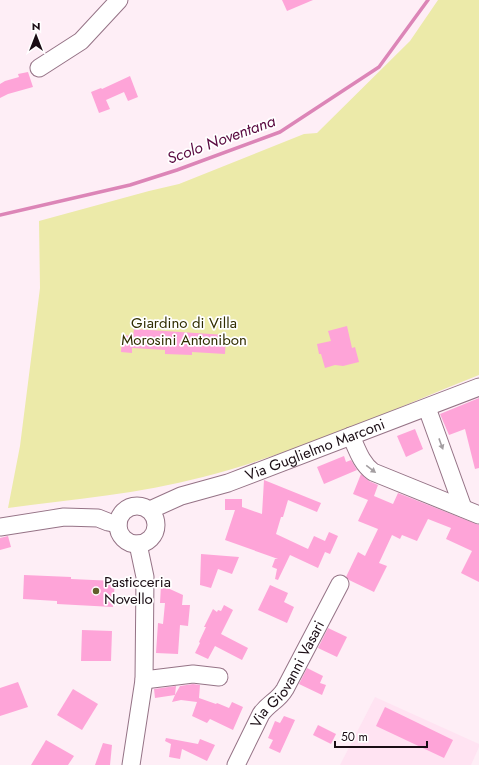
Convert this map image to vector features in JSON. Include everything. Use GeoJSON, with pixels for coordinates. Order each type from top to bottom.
{"type":"FeatureCollection","features":[{"type":"Feature","properties":{"kind":"street"},"geometry":{"type":"LineString","coordinates":[[39,68],[81,41],[119,0]]}},
{"type":"Feature","properties":{"kind":"street","name":"Via Guglielmo Marconi"},"geometry":{"type":"LineString","coordinates":[[150,510],[182,496],[228,484],[428,408],[479,387]]}},
{"type":"Feature","properties":{"kind":"street"},"geometry":{"type":"LineString","coordinates":[[428,408],[463,508]]}},
{"type":"Feature","properties":{"kind":"street"},"geometry":{"type":"LineString","coordinates":[[351,436],[362,461],[373,472],[479,515]]}},
{"type":"Feature","properties":{"kind":"street"},"geometry":{"type":"LineString","coordinates":[[139,505],[150,510],[156,521],[154,534],[145,543],[138,544],[126,541],[119,530],[119,518],[127,508],[139,505]]}},
{"type":"Feature","properties":{"kind":"street"},"geometry":{"type":"LineString","coordinates":[[0,527],[64,517],[98,518],[118,524]]}},
{"type":"Feature","properties":{"kind":"street"},"geometry":{"type":"LineString","coordinates":[[131,765],[144,680],[145,576],[138,544]]}},
{"type":"Feature","properties":{"kind":"street","name":"Via Giovanni Vasari"},"geometry":{"type":"LineString","coordinates":[[236,765],[261,714],[266,707],[280,697],[285,689],[340,584]]}},
{"type":"Feature","properties":{"kind":"street"},"geometry":{"type":"LineString","coordinates":[[144,680],[193,674],[219,677]]}},
{"type":"Feature","properties":{"kind":"shaded area"},"geometry":{"type":"Polygon","coordinates":[[[375,697],[479,744],[471,765],[340,765],[375,697]]]}},
{"type":"Feature","properties":{"kind":"green space","name":"Giardino di Villa Morosini Antonibon"},"geometry":{"type":"Polygon","coordinates":[[[438,0],[479,0],[479,375],[329,436],[240,467],[155,488],[8,508],[20,446],[40,288],[39,221],[179,184],[304,134],[317,133],[410,41],[438,0]]]}},
{"type":"Feature","properties":{"kind":"building"},"geometry":{"type":"Polygon","coordinates":[[[282,0],[313,0],[287,11],[282,0]]]}},
{"type":"Feature","properties":{"kind":"building"},"geometry":{"type":"Polygon","coordinates":[[[28,72],[33,87],[8,94],[0,98],[0,84],[19,77],[18,74],[28,72]]]}},
{"type":"Feature","properties":{"kind":"building"},"geometry":{"type":"Polygon","coordinates":[[[130,76],[138,97],[128,101],[124,92],[106,100],[110,109],[99,113],[91,92],[101,88],[102,89],[130,76]]]}},
{"type":"Feature","properties":{"kind":"building"},"geometry":{"type":"Polygon","coordinates":[[[347,326],[352,348],[355,347],[359,362],[343,366],[335,365],[325,368],[321,354],[319,354],[317,344],[331,341],[328,331],[347,326]]]}},
{"type":"Feature","properties":{"kind":"building"},"geometry":{"type":"Polygon","coordinates":[[[134,329],[226,335],[225,354],[192,352],[192,355],[165,354],[165,350],[132,348],[132,353],[121,352],[122,335],[133,336],[134,329]]]}},
{"type":"Feature","properties":{"kind":"building"},"geometry":{"type":"Polygon","coordinates":[[[479,398],[479,468],[475,469],[465,429],[449,435],[440,414],[479,398]]]}},
{"type":"Feature","properties":{"kind":"building"},"geometry":{"type":"Polygon","coordinates":[[[415,429],[423,449],[406,457],[397,436],[415,429]]]}},
{"type":"Feature","properties":{"kind":"building"},"geometry":{"type":"Polygon","coordinates":[[[344,456],[346,462],[351,460],[357,470],[324,484],[317,467],[344,456]]]}},
{"type":"Feature","properties":{"kind":"building"},"geometry":{"type":"Polygon","coordinates":[[[361,474],[369,481],[378,485],[374,496],[393,504],[398,493],[479,525],[479,582],[461,573],[472,551],[446,539],[451,528],[428,519],[417,541],[402,535],[400,539],[392,535],[379,563],[387,566],[374,592],[349,580],[346,577],[358,552],[365,556],[378,529],[358,521],[368,500],[353,494],[361,474]]]}},
{"type":"Feature","properties":{"kind":"building"},"geometry":{"type":"Polygon","coordinates":[[[264,480],[321,503],[317,512],[288,500],[276,534],[308,549],[314,536],[325,541],[329,532],[338,536],[330,554],[325,552],[318,568],[290,555],[278,580],[275,579],[277,569],[272,567],[275,559],[278,559],[225,540],[235,510],[225,510],[225,499],[242,499],[242,507],[262,514],[264,480]]]}},
{"type":"Feature","properties":{"kind":"building"},"geometry":{"type":"Polygon","coordinates":[[[8,536],[11,547],[0,550],[0,538],[8,536]]]}},
{"type":"Feature","properties":{"kind":"building"},"geometry":{"type":"Polygon","coordinates":[[[201,554],[239,557],[232,574],[218,569],[211,588],[200,585],[201,554]]]}},
{"type":"Feature","properties":{"kind":"building"},"geometry":{"type":"Polygon","coordinates":[[[24,575],[115,581],[113,607],[57,604],[57,601],[23,599],[24,575]]]}},
{"type":"Feature","properties":{"kind":"building"},"geometry":{"type":"Polygon","coordinates":[[[161,585],[183,595],[182,605],[190,605],[188,626],[180,625],[178,654],[156,653],[158,623],[163,624],[165,603],[160,603],[161,585]]]}},
{"type":"Feature","properties":{"kind":"building"},"geometry":{"type":"Polygon","coordinates":[[[270,585],[288,593],[284,602],[294,607],[287,623],[258,610],[270,585]]]}},
{"type":"Feature","properties":{"kind":"building"},"geometry":{"type":"Polygon","coordinates":[[[224,605],[233,610],[221,634],[248,648],[242,660],[215,646],[208,659],[195,653],[206,627],[204,627],[213,609],[217,612],[218,610],[221,611],[224,605]]]}},
{"type":"Feature","properties":{"kind":"building"},"geometry":{"type":"Polygon","coordinates":[[[328,628],[347,637],[337,657],[318,648],[328,628]]]}},
{"type":"Feature","properties":{"kind":"building"},"geometry":{"type":"Polygon","coordinates":[[[82,630],[112,631],[111,661],[81,661],[82,630]]]}},
{"type":"Feature","properties":{"kind":"building"},"geometry":{"type":"Polygon","coordinates":[[[307,668],[323,676],[320,683],[326,685],[322,695],[299,684],[307,668]]]}},
{"type":"Feature","properties":{"kind":"building"},"geometry":{"type":"Polygon","coordinates":[[[18,682],[28,707],[0,716],[0,688],[18,682]]]}},
{"type":"Feature","properties":{"kind":"building"},"geometry":{"type":"Polygon","coordinates":[[[193,684],[200,685],[199,698],[229,708],[232,702],[243,707],[233,730],[210,719],[207,723],[192,716],[197,702],[181,700],[172,702],[180,686],[193,684]]]}},
{"type":"Feature","properties":{"kind":"building"},"geometry":{"type":"Polygon","coordinates":[[[176,686],[175,695],[155,698],[154,689],[176,686]]]}},
{"type":"Feature","properties":{"kind":"building"},"geometry":{"type":"Polygon","coordinates":[[[73,689],[98,704],[82,730],[57,715],[73,689]]]}},
{"type":"Feature","properties":{"kind":"building"},"geometry":{"type":"Polygon","coordinates":[[[385,707],[453,740],[444,758],[376,726],[385,707]]]}},
{"type":"Feature","properties":{"kind":"building"},"geometry":{"type":"Polygon","coordinates":[[[284,716],[295,720],[280,753],[269,748],[273,740],[268,738],[275,721],[280,723],[284,716]]]}},
{"type":"Feature","properties":{"kind":"building"},"geometry":{"type":"Polygon","coordinates":[[[318,725],[336,734],[331,744],[313,735],[318,725]]]}},
{"type":"Feature","properties":{"kind":"building"},"geometry":{"type":"Polygon","coordinates":[[[166,738],[198,744],[200,739],[215,745],[207,761],[182,749],[180,759],[169,757],[171,744],[165,741],[166,738]]]}},
{"type":"Feature","properties":{"kind":"building"},"geometry":{"type":"Polygon","coordinates":[[[46,740],[74,756],[68,765],[31,765],[46,740]]]}},
{"type":"Feature","properties":{"kind":"building"},"geometry":{"type":"Polygon","coordinates":[[[103,743],[112,745],[110,765],[95,765],[103,743]]]}},
{"type":"Feature","properties":{"kind":"waterway","name":"Scolo Noventana"},"geometry":{"type":"LineString","coordinates":[[0,215],[130,185],[177,170],[280,132],[379,67],[428,0]]}},
{"type":"Feature","properties":{"kind":"place","name":"Pasticceria Novello"},"geometry":{"type":"Point","coordinates":[96,591]}}]}
